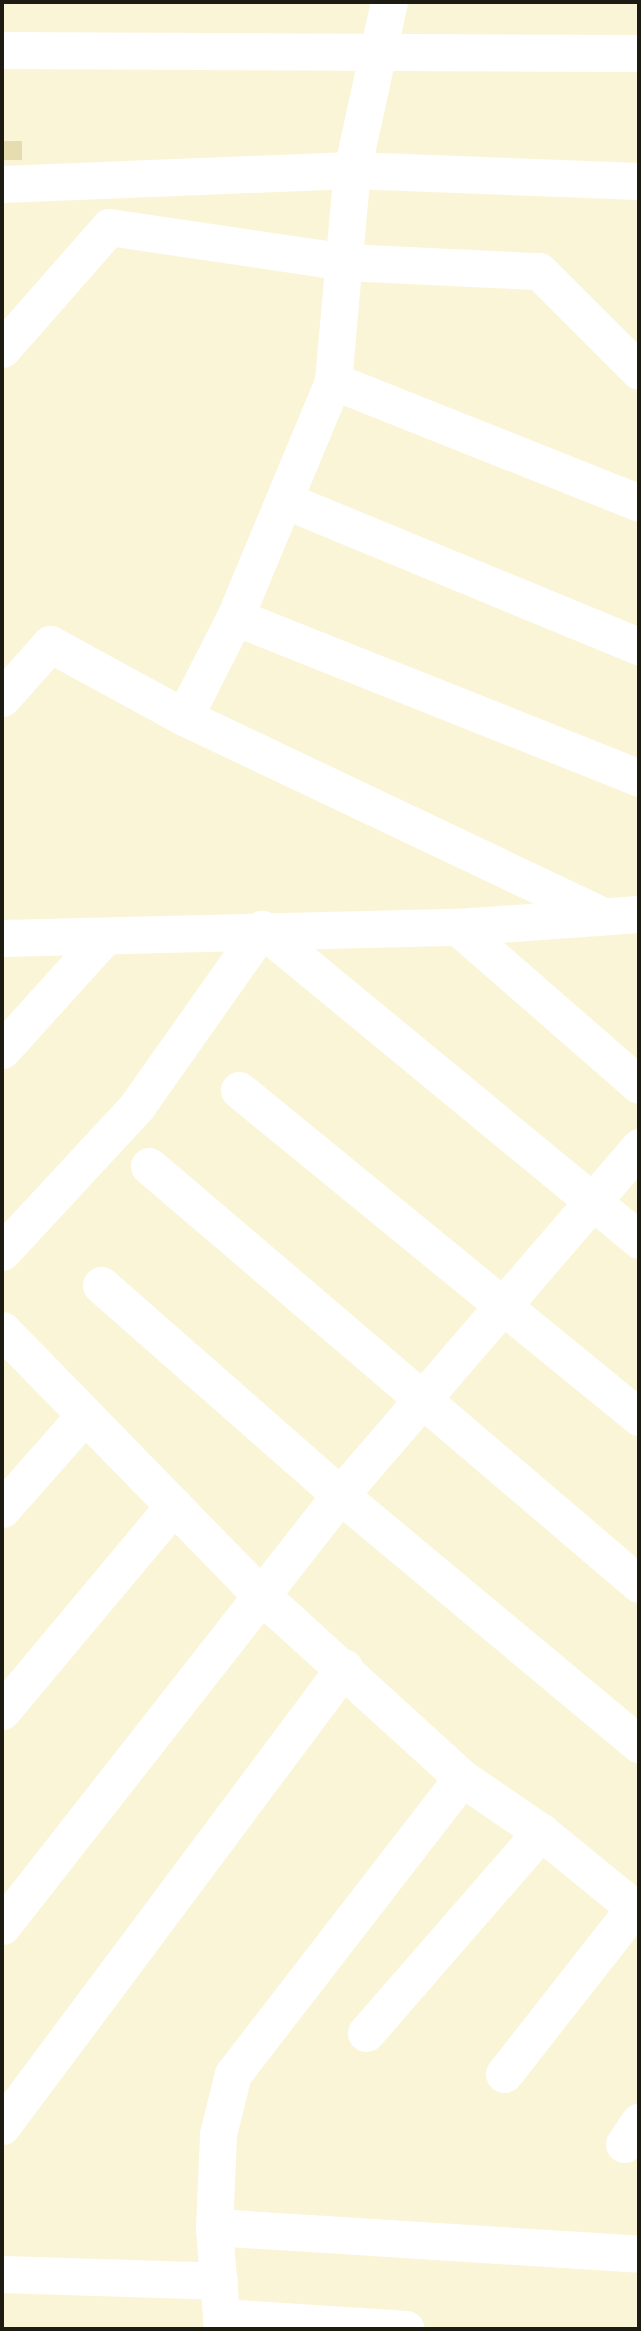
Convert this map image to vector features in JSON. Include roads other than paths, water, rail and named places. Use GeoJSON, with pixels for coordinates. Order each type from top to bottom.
{"type":"FeatureCollection","features":[{"type":"Feature","properties":{"kind":"street"},"geometry":{"type":"LineString","coordinates":[[184,717],[235,617],[333,381],[352,170],[381,51],[389,2]]}},
{"type":"Feature","properties":{"kind":"street"},"geometry":{"type":"LineString","coordinates":[[2,50],[639,52]]}},
{"type":"Feature","properties":{"kind":"street"},"geometry":{"type":"LineString","coordinates":[[3,186],[352,170],[639,181]]}},
{"type":"Feature","properties":{"kind":"street"},"geometry":{"type":"LineString","coordinates":[[2,349],[109,227],[345,262],[539,271],[639,366]]}},
{"type":"Feature","properties":{"kind":"street"},"geometry":{"type":"LineString","coordinates":[[333,381],[639,503]]}},
{"type":"Feature","properties":{"kind":"street"},"geometry":{"type":"LineString","coordinates":[[284,500],[639,646]]}},
{"type":"Feature","properties":{"kind":"street"},"geometry":{"type":"LineString","coordinates":[[235,617],[639,778]]}},
{"type":"Feature","properties":{"kind":"street"},"geometry":{"type":"LineString","coordinates":[[3,695],[50,644],[184,717],[599,914]]}},
{"type":"Feature","properties":{"kind":"street"},"geometry":{"type":"LineString","coordinates":[[2,938],[262,929],[458,927],[599,914],[639,914]]}},
{"type":"Feature","properties":{"kind":"street"},"geometry":{"type":"LineString","coordinates":[[458,927],[639,1085]]}},
{"type":"Feature","properties":{"kind":"street"},"geometry":{"type":"LineString","coordinates":[[262,929],[639,1240]]}},
{"type":"Feature","properties":{"kind":"street"},"geometry":{"type":"LineString","coordinates":[[2,1252],[137,1106],[262,929]]}},
{"type":"Feature","properties":{"kind":"street"},"geometry":{"type":"LineString","coordinates":[[2,1050],[105,936]]}},
{"type":"Feature","properties":{"kind":"street"},"geometry":{"type":"LineString","coordinates":[[239,1090],[639,1417]]}},
{"type":"Feature","properties":{"kind":"street"},"geometry":{"type":"LineString","coordinates":[[2,1926],[340,1495],[639,1146]]}},
{"type":"Feature","properties":{"kind":"street"},"geometry":{"type":"LineString","coordinates":[[149,1166],[421,1401],[639,1584]]}},
{"type":"Feature","properties":{"kind":"street"},"geometry":{"type":"LineString","coordinates":[[101,1285],[340,1495],[639,1744]]}},
{"type":"Feature","properties":{"kind":"street"},"geometry":{"type":"LineString","coordinates":[[2,1330],[83,1416],[261,1595],[462,1778],[541,1832],[637,1910],[504,2074]]}},
{"type":"Feature","properties":{"kind":"street"},"geometry":{"type":"LineString","coordinates":[[2,1509],[83,1416]]}},
{"type":"Feature","properties":{"kind":"street"},"geometry":{"type":"LineString","coordinates":[[2,1711],[174,1505]]}},
{"type":"Feature","properties":{"kind":"street"},"geometry":{"type":"LineString","coordinates":[[2,2126],[344,1668]]}},
{"type":"Feature","properties":{"kind":"street"},"geometry":{"type":"LineString","coordinates":[[406,2329],[222,2323],[214,2227],[219,2134],[233,2074],[462,1778]]}},
{"type":"Feature","properties":{"kind":"street"},"geometry":{"type":"LineString","coordinates":[[366,2033],[541,1832]]}},
{"type":"Feature","properties":{"kind":"street"},"geometry":{"type":"LineString","coordinates":[[214,2227],[639,2254]]}},
{"type":"Feature","properties":{"kind":"street"},"geometry":{"type":"LineString","coordinates":[[2,2274],[219,2281]]}}]}
